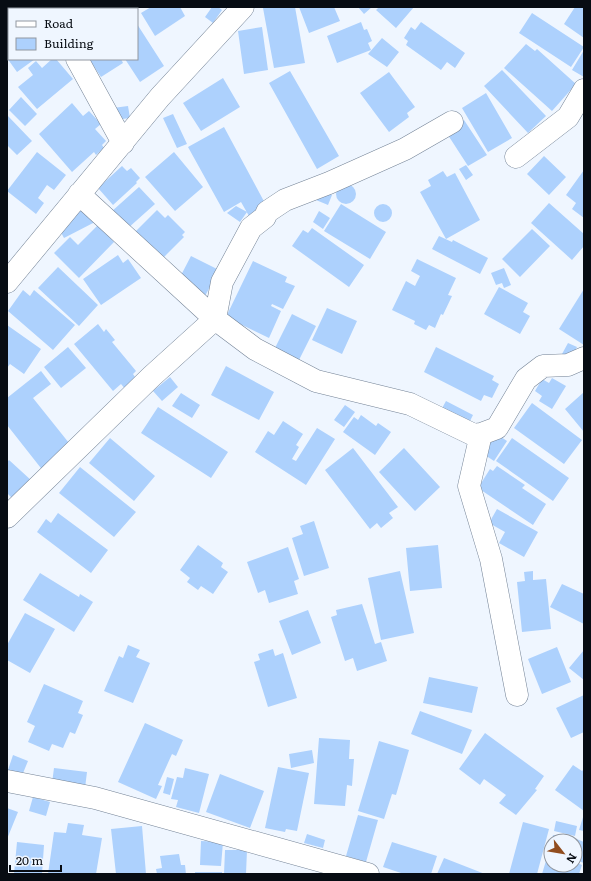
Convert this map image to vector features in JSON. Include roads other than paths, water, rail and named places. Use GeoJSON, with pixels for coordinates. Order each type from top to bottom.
{"type":"FeatureCollection","features":[{"type":"Feature","properties":{"kind":"street"},"geometry":{"type":"LineString","coordinates":[[7,282],[160,97],[243,7]]}},
{"type":"Feature","properties":{"kind":"street"},"geometry":{"type":"LineString","coordinates":[[78,60],[123,143]]}},
{"type":"Feature","properties":{"kind":"street"},"geometry":{"type":"LineString","coordinates":[[516,157],[568,117],[584,90]]}},
{"type":"Feature","properties":{"kind":"street"},"geometry":{"type":"LineString","coordinates":[[7,517],[152,376],[215,319],[222,282],[250,228],[265,217],[267,212],[284,200],[330,183],[405,149],[452,122]]}},
{"type":"Feature","properties":{"kind":"street"},"geometry":{"type":"LineString","coordinates":[[79,194],[215,319],[255,350],[316,381],[410,404],[474,435],[497,428],[526,379],[543,366],[568,365],[584,358]]}},
{"type":"Feature","properties":{"kind":"street"},"geometry":{"type":"LineString","coordinates":[[481,434],[469,486],[491,559],[517,695]]}},
{"type":"Feature","properties":{"kind":"street"},"geometry":{"type":"LineString","coordinates":[[7,781],[95,798],[368,874]]}}]}
